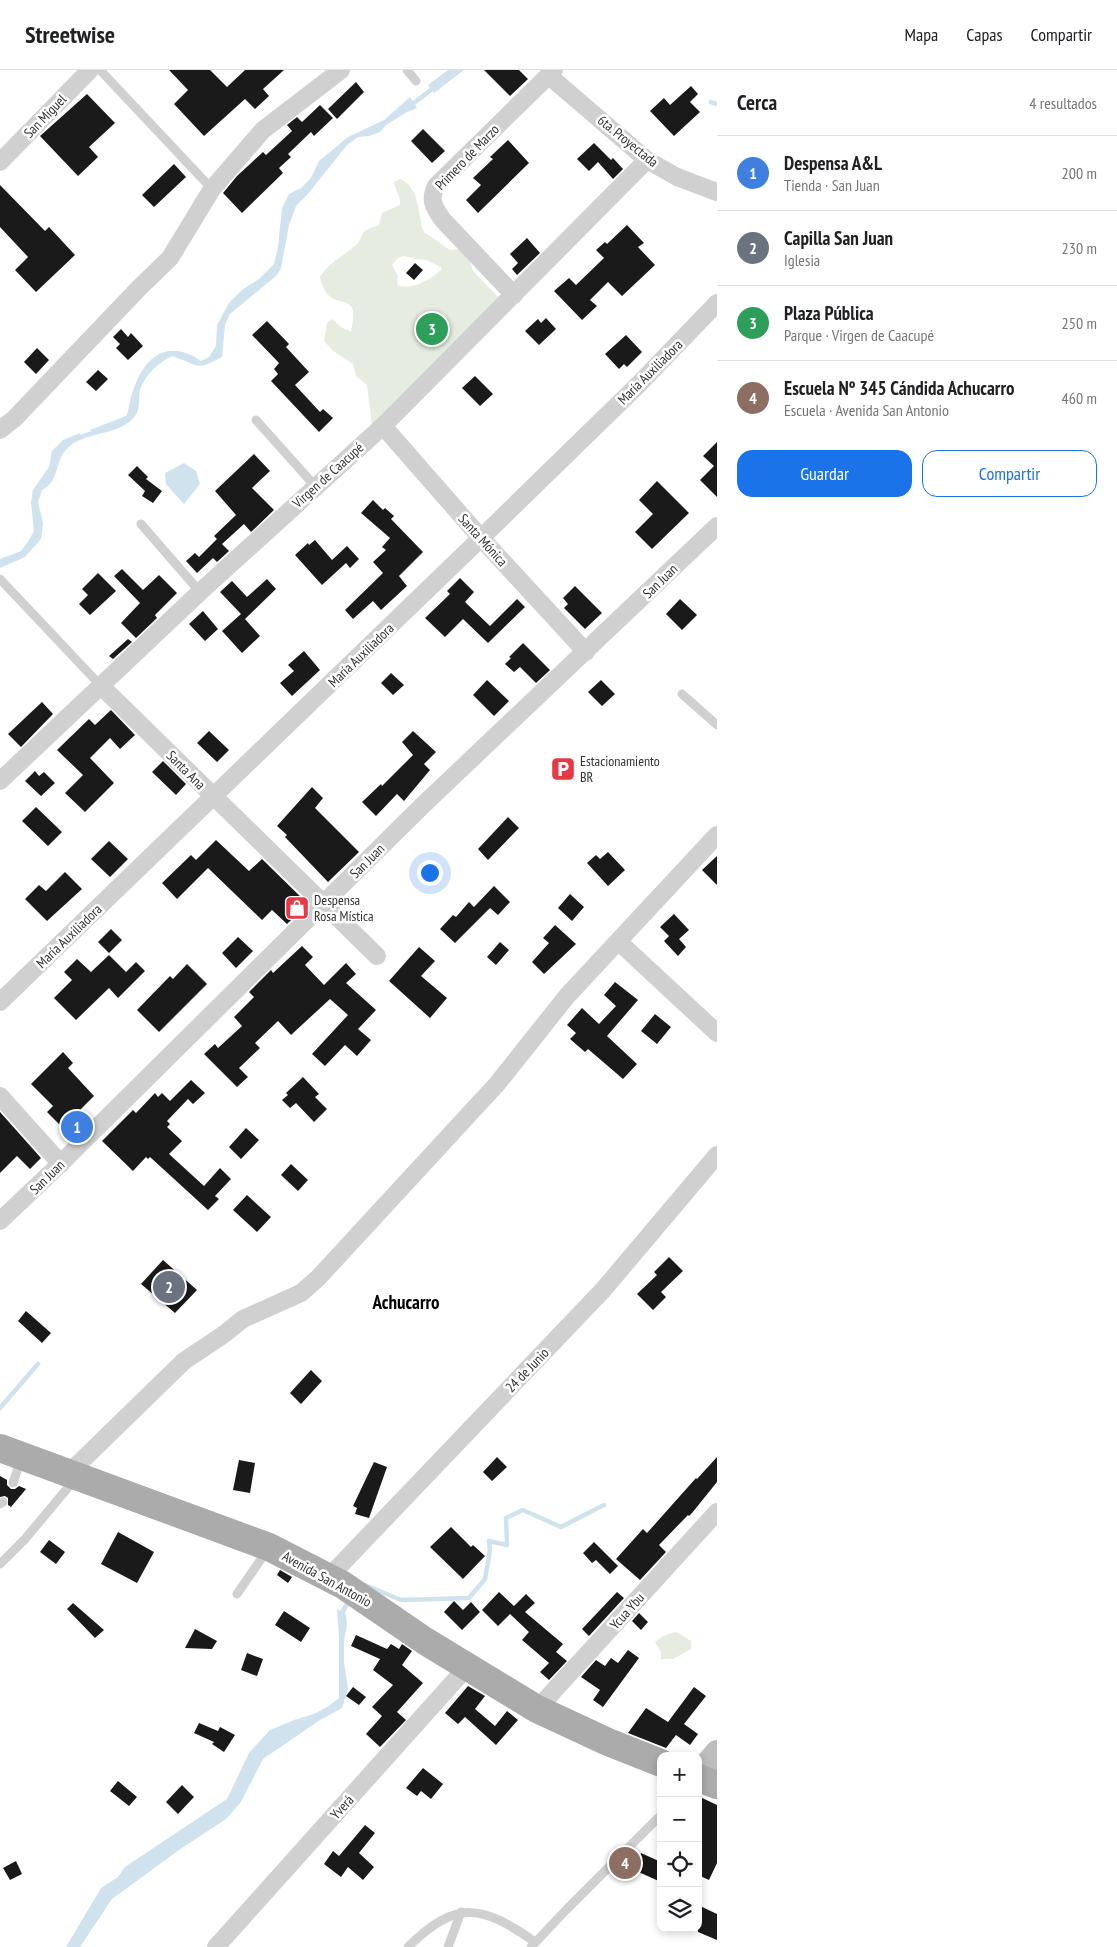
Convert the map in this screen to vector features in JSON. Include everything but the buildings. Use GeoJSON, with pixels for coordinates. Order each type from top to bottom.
{"type":"FeatureCollection","features":[{"type":"Feature","properties":{"kind":"main road","name":"Avenida San Antonio"},"geometry":{"type":"LineString","coordinates":[[11,1452],[269,1547],[344,1586],[425,1641],[537,1709],[608,1742],[657,1761]]}},
{"type":"Feature","properties":{"kind":"main road"},"geometry":{"type":"LineString","coordinates":[[702,1771],[717,1752]]}},
{"type":"Feature","properties":{"kind":"main road"},"geometry":{"type":"LineString","coordinates":[[702,1778],[717,1785]]}},
{"type":"Feature","properties":{"kind":"street","name":"San Miguel"},"geometry":{"type":"LineString","coordinates":[[0,162],[90,70]]}},
{"type":"Feature","properties":{"kind":"street"},"geometry":{"type":"LineString","coordinates":[[0,430],[14,419],[170,258],[212,189],[263,130],[341,70]]}},
{"type":"Feature","properties":{"kind":"street","name":"6ta. Proyectada"},"geometry":{"type":"LineString","coordinates":[[551,73],[647,160],[677,177],[717,192]]}},
{"type":"Feature","properties":{"kind":"street","name":"Primero de Marzo"},"geometry":{"type":"LineString","coordinates":[[514,295],[442,219],[434,207],[432,194],[436,186],[551,73]]}},
{"type":"Feature","properties":{"kind":"street","name":"Virgen de Caacupé"},"geometry":{"type":"LineString","coordinates":[[0,782],[200,592],[382,426],[647,160]]}},
{"type":"Feature","properties":{"kind":"street","name":"María Auxiliadora"},"geometry":{"type":"LineString","coordinates":[[0,1002],[638,385],[717,303]]}},
{"type":"Feature","properties":{"kind":"street","name":"Santa Mónica"},"geometry":{"type":"LineString","coordinates":[[382,426],[481,538],[586,652]]}},
{"type":"Feature","properties":{"kind":"street","name":"San Juan"},"geometry":{"type":"LineString","coordinates":[[0,1221],[61,1164],[423,805],[717,526]]}},
{"type":"Feature","properties":{"kind":"street","name":"Santa Ana"},"geometry":{"type":"LineString","coordinates":[[101,686],[377,956]]}},
{"type":"Feature","properties":{"kind":"street"},"geometry":{"type":"LineString","coordinates":[[73,1475],[184,1361],[216,1340],[242,1319],[301,1292],[318,1278],[497,1084],[567,996],[717,835]]}},
{"type":"Feature","properties":{"kind":"street"},"geometry":{"type":"LineString","coordinates":[[619,942],[717,1033]]}},
{"type":"Feature","properties":{"kind":"street"},"geometry":{"type":"LineString","coordinates":[[0,1096],[61,1164]]}},
{"type":"Feature","properties":{"kind":"street","name":"24 de Junio"},"geometry":{"type":"LineString","coordinates":[[344,1586],[603,1290],[717,1155]]}},
{"type":"Feature","properties":{"kind":"street","name":"Ycua Ybu"},"geometry":{"type":"LineString","coordinates":[[537,1709],[717,1512]]}},
{"type":"Feature","properties":{"kind":"street","name":"Yverá"},"geometry":{"type":"LineString","coordinates":[[216,1947],[467,1667]]}},
{"type":"Feature","properties":{"kind":"lane"},"geometry":{"type":"LineString","coordinates":[[100,70],[212,189]]}},
{"type":"Feature","properties":{"kind":"lane"},"geometry":{"type":"LineString","coordinates":[[407,70],[416,81]]}},
{"type":"Feature","properties":{"kind":"lane"},"geometry":{"type":"LineString","coordinates":[[256,420],[315,486]]}},
{"type":"Feature","properties":{"kind":"lane"},"geometry":{"type":"LineString","coordinates":[[140,524],[200,592]]}},
{"type":"Feature","properties":{"kind":"lane","name":"Santa Ana"},"geometry":{"type":"LineString","coordinates":[[0,579],[101,686]]}},
{"type":"Feature","properties":{"kind":"lane"},"geometry":{"type":"LineString","coordinates":[[682,694],[717,725]]}},
{"type":"Feature","properties":{"kind":"lane"},"geometry":{"type":"LineString","coordinates":[[11,1452],[13,1483]]}},
{"type":"Feature","properties":{"kind":"lane"},"geometry":{"type":"LineString","coordinates":[[0,1564],[25,1539],[73,1475]]}},
{"type":"Feature","properties":{"kind":"lane"},"geometry":{"type":"LineString","coordinates":[[237,1594],[269,1547]]}},
{"type":"Feature","properties":{"kind":"lane"},"geometry":{"type":"LineString","coordinates":[[408,1947],[441,1921],[460,1912],[479,1912],[510,1925],[533,1945],[657,1819]]}},
{"type":"Feature","properties":{"kind":"lane"},"geometry":{"type":"LineString","coordinates":[[448,1947],[460,1912]]}},
{"type":"Feature","properties":{"kind":"shaded area"},"geometry":{"type":"Polygon","coordinates":[[[400,179],[412,189],[424,232],[450,250],[463,249],[468,253],[473,271],[503,302],[372,425],[367,385],[356,376],[353,364],[333,351],[324,341],[327,323],[332,319],[341,327],[351,332],[352,308],[327,294],[320,277],[332,263],[358,243],[364,232],[379,225],[382,213],[400,205],[400,199],[394,182],[400,179]],[[404,256],[398,258],[392,265],[398,276],[397,285],[408,287],[420,284],[441,270],[441,267],[426,260],[404,256]]]}},
{"type":"Feature","properties":{"kind":"shaded area"},"geometry":{"type":"Polygon","coordinates":[[[675,1632],[691,1641],[691,1649],[673,1659],[661,1659],[661,1652],[655,1642],[663,1636],[675,1632]]]}},
{"type":"Feature","properties":{"kind":"water"},"geometry":{"type":"Polygon","coordinates":[[[448,70],[464,70],[434,93],[428,85],[448,70]]]}},
{"type":"Feature","properties":{"kind":"water"},"geometry":{"type":"Polygon","coordinates":[[[410,97],[417,108],[386,125],[380,132],[358,137],[347,145],[296,206],[289,225],[281,268],[277,275],[230,314],[225,325],[222,357],[201,366],[172,356],[167,359],[153,370],[142,385],[138,410],[135,416],[127,424],[94,435],[90,430],[126,416],[131,397],[142,371],[150,361],[160,354],[172,351],[185,353],[201,361],[209,357],[216,346],[217,325],[229,303],[243,289],[259,279],[274,264],[278,247],[282,208],[289,194],[301,188],[311,178],[319,161],[348,137],[384,120],[410,97]]]}},
{"type":"Feature","properties":{"kind":"water"},"geometry":{"type":"Polygon","coordinates":[[[80,433],[82,439],[72,444],[65,451],[53,479],[42,490],[38,502],[43,523],[41,539],[25,557],[0,568],[0,559],[21,551],[34,531],[31,502],[33,490],[49,467],[52,451],[63,440],[80,433]]]}},
{"type":"Feature","properties":{"kind":"water"},"geometry":{"type":"Polygon","coordinates":[[[184,463],[196,471],[200,484],[184,504],[166,484],[165,473],[184,463]]]}},
{"type":"Feature","properties":{"kind":"water"},"geometry":{"type":"Polygon","coordinates":[[[337,1609],[346,1614],[347,1625],[344,1641],[344,1662],[348,1689],[342,1708],[320,1720],[263,1759],[241,1802],[226,1819],[179,1850],[112,1899],[80,1947],[66,1947],[101,1888],[118,1877],[125,1867],[227,1799],[249,1753],[270,1730],[314,1714],[339,1698],[337,1609]]]}},
{"type":"Feature","properties":{"kind":"waterway"},"geometry":{"type":"LineString","coordinates":[[410,106],[436,86]]}},
{"type":"Feature","properties":{"kind":"waterway"},"geometry":{"type":"LineString","coordinates":[[711,102],[717,104]]}},
{"type":"Feature","properties":{"kind":"waterway"},"geometry":{"type":"LineString","coordinates":[[78,438],[96,432]]}},
{"type":"Feature","properties":{"kind":"waterway"},"geometry":{"type":"LineString","coordinates":[[0,1408],[38,1364]]}},
{"type":"Feature","properties":{"kind":"waterway"},"geometry":{"type":"LineString","coordinates":[[365,1585],[401,1600],[469,1598],[485,1579],[490,1550],[489,1541],[507,1545],[506,1518],[523,1510],[561,1527],[604,1505]]}},
{"type":"Feature","properties":{"kind":"waterway"},"geometry":{"type":"LineString","coordinates":[[340,1616],[350,1599]]}},
{"type":"Feature","properties":{"kind":"place","name":"Plaza Pública"},"geometry":{"type":"Point","coordinates":[432,329]}},
{"type":"Feature","properties":{"kind":"place","name":"Estacionamiento BR"},"geometry":{"type":"Point","coordinates":[563,769]}},
{"type":"Feature","properties":{"kind":"place","name":"Despensa Rosa Mística"},"geometry":{"type":"Point","coordinates":[297,908]}},
{"type":"Feature","properties":{"kind":"place","name":"Despensa A&L"},"geometry":{"type":"Point","coordinates":[77,1127]}},
{"type":"Feature","properties":{"kind":"place","name":"Capilla San Juan"},"geometry":{"type":"Point","coordinates":[169,1287]}},
{"type":"Feature","properties":{"kind":"place","name":"Escuela Nº 345 Cándida Achucarro"},"geometry":{"type":"Point","coordinates":[625,1863]}},
{"type":"Feature","properties":{"kind":"district","name":"Achucarro"},"geometry":{"type":"Point","coordinates":[406,1302]}}]}
